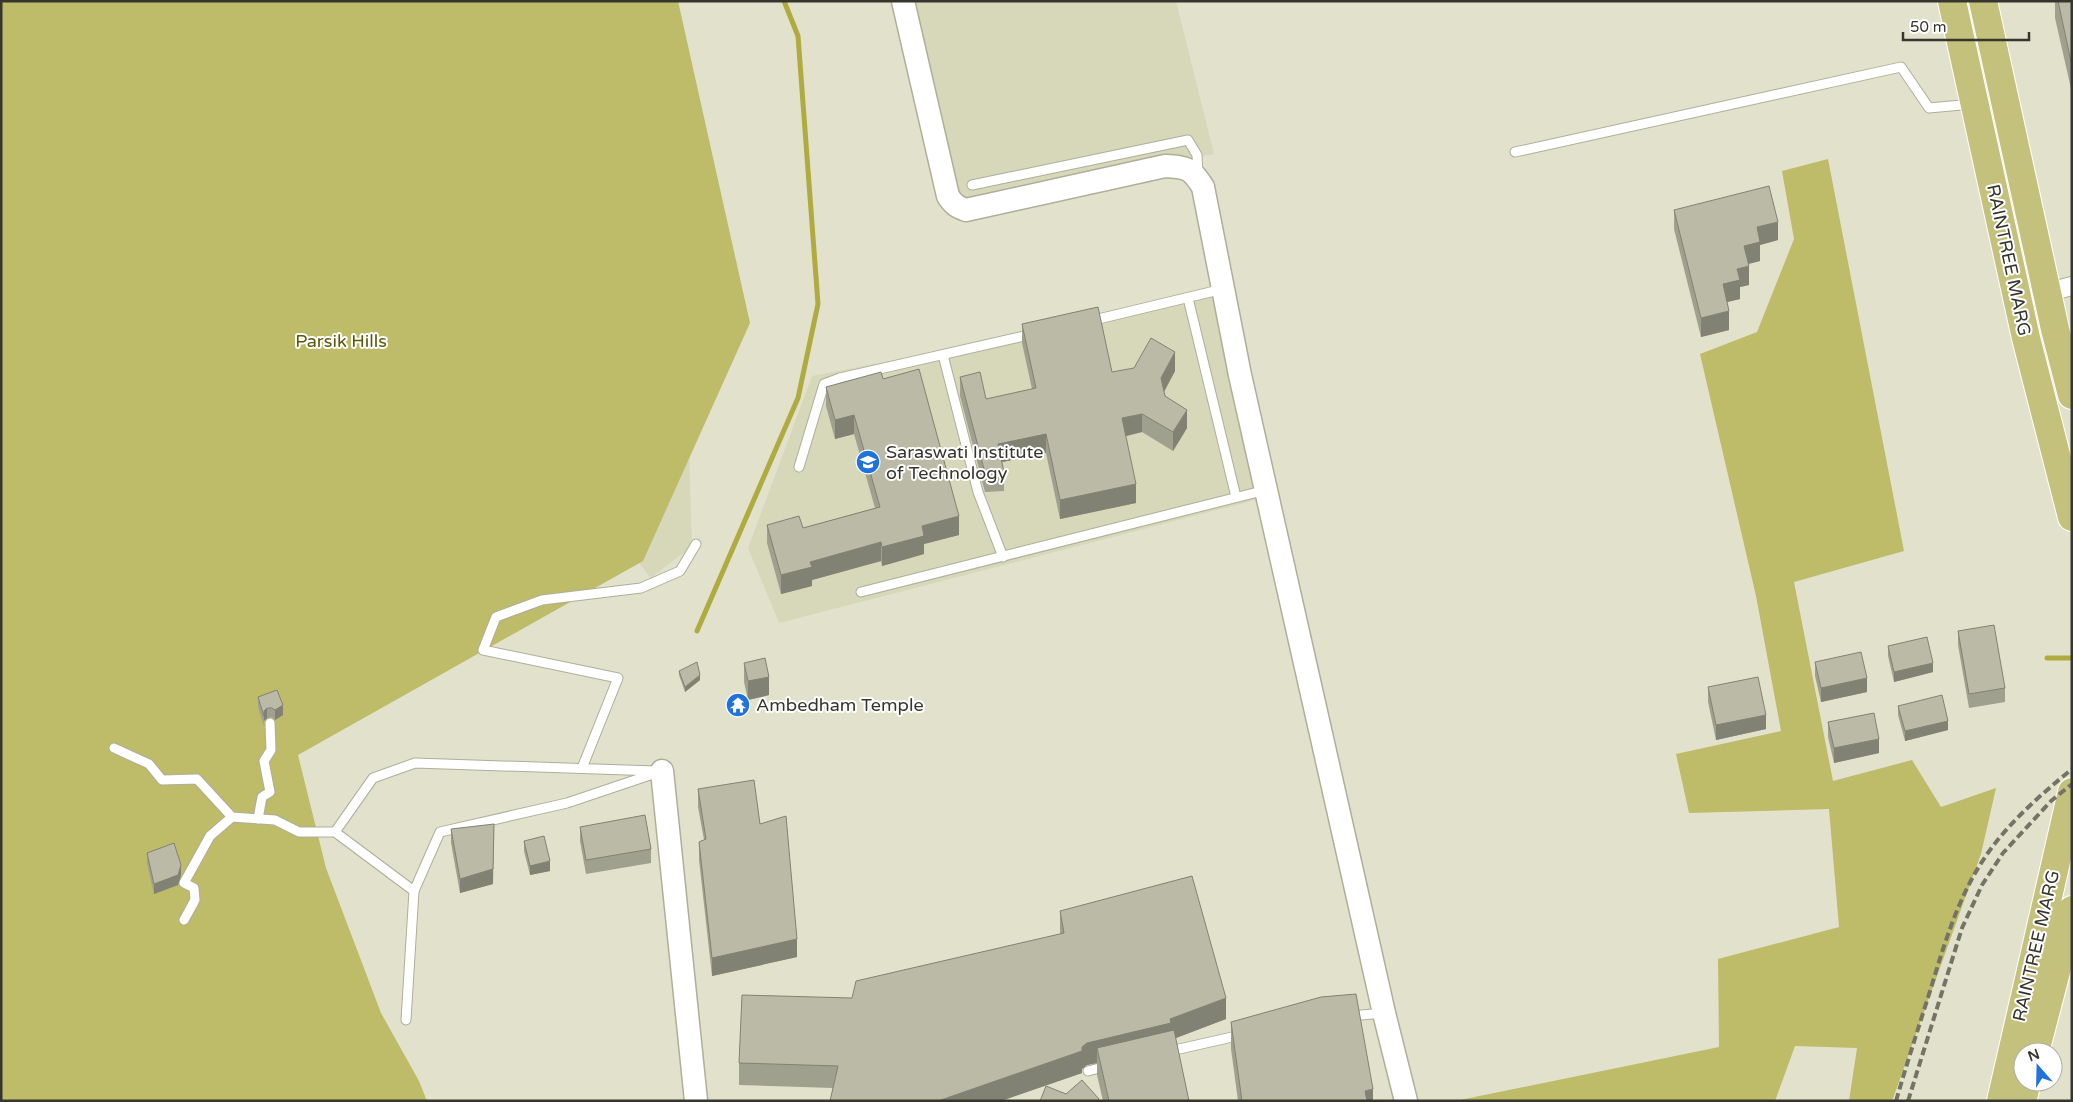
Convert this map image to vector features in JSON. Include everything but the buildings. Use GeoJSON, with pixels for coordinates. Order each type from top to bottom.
{"type":"FeatureCollection","features":[{"type":"Feature","properties":{"kind":"main road","name":"RAINTREE MARG"},"geometry":{"type":"LineString","coordinates":[[1952,1],[2018,300],[2072,517]]}},
{"type":"Feature","properties":{"kind":"main road","name":"RAINTREE MARG"},"geometry":{"type":"LineString","coordinates":[[1983,1],[2059,289],[2072,395]]}},
{"type":"Feature","properties":{"kind":"main road","name":"RAINTREE MARG"},"geometry":{"type":"LineString","coordinates":[[2001,1101],[2072,792]]}},
{"type":"Feature","properties":{"kind":"main road","name":"RAINTREE MARG"},"geometry":{"type":"LineString","coordinates":[[2038,1042],[2071,919]]}},
{"type":"Feature","properties":{"kind":"street"},"geometry":{"type":"LineString","coordinates":[[903,1],[948,196],[952,204],[966,210],[1165,166],[1182,166],[1194,172],[1203,187],[1266,490],[1384,1013],[1406,1101]]}},
{"type":"Feature","properties":{"kind":"street"},"geometry":{"type":"LineString","coordinates":[[2018,300],[2059,289]]}},
{"type":"Feature","properties":{"kind":"street"},"geometry":{"type":"LineString","coordinates":[[662,771],[696,1101]]}},
{"type":"Feature","properties":{"kind":"lane"},"geometry":{"type":"LineString","coordinates":[[1515,152],[1902,67],[1929,108],[1974,104]]}},
{"type":"Feature","properties":{"kind":"lane"},"geometry":{"type":"LineString","coordinates":[[972,185],[1188,140],[1197,155],[1198,179]]}},
{"type":"Feature","properties":{"kind":"lane"},"geometry":{"type":"LineString","coordinates":[[1082,323],[1223,289]]}},
{"type":"Feature","properties":{"kind":"lane"},"geometry":{"type":"LineString","coordinates":[[1188,298],[1236,496]]}},
{"type":"Feature","properties":{"kind":"lane"},"geometry":{"type":"LineString","coordinates":[[799,467],[824,384],[840,378],[1044,332]]}},
{"type":"Feature","properties":{"kind":"lane"},"geometry":{"type":"LineString","coordinates":[[943,355],[978,492],[1004,557]]}},
{"type":"Feature","properties":{"kind":"lane"},"geometry":{"type":"LineString","coordinates":[[861,592],[1004,557],[1236,496],[1266,490]]}},
{"type":"Feature","properties":{"kind":"lane"},"geometry":{"type":"LineString","coordinates":[[582,768],[618,678],[483,650],[496,617],[542,600],[642,588],[680,571],[696,544]]}},
{"type":"Feature","properties":{"kind":"lane"},"geometry":{"type":"LineString","coordinates":[[258,819],[262,798],[270,792],[264,761],[271,750],[270,723]]}},
{"type":"Feature","properties":{"kind":"lane"},"geometry":{"type":"LineString","coordinates":[[114,748],[149,764],[162,780],[197,779],[232,817],[275,820],[299,832],[335,832],[414,891]]}},
{"type":"Feature","properties":{"kind":"lane"},"geometry":{"type":"LineString","coordinates":[[335,832],[373,778],[415,763],[662,771]]}},
{"type":"Feature","properties":{"kind":"lane"},"geometry":{"type":"LineString","coordinates":[[406,1020],[414,891],[440,832],[567,803],[662,771]]}},
{"type":"Feature","properties":{"kind":"lane"},"geometry":{"type":"LineString","coordinates":[[184,920],[195,900],[194,888],[184,883],[210,836],[232,817]]}},
{"type":"Feature","properties":{"kind":"lane"},"geometry":{"type":"LineString","coordinates":[[1338,1017],[1384,1013]]}},
{"type":"Feature","properties":{"kind":"lane"},"geometry":{"type":"LineString","coordinates":[[1160,1054],[1253,1032]]}},
{"type":"Feature","properties":{"kind":"lane"},"geometry":{"type":"LineString","coordinates":[[1088,1071],[1114,1065]]}},
{"type":"Feature","properties":{"kind":"shaded area"},"geometry":{"type":"Polygon","coordinates":[[[911,1],[1176,1],[1214,154],[952,204],[911,1]]]}},
{"type":"Feature","properties":{"kind":"shaded area"},"geometry":{"type":"Polygon","coordinates":[[[1210,288],[1260,499],[779,623],[748,548],[812,376],[931,353],[1210,288]]]}},
{"type":"Feature","properties":{"kind":"shaded area"},"geometry":{"type":"Polygon","coordinates":[[[689,451],[692,546],[651,578],[605,521],[689,451]]]}},
{"type":"Feature","properties":{"kind":"green space","name":"Parsik Hills"},"geometry":{"type":"Polygon","coordinates":[[[1,1],[678,1],[750,323],[643,561],[298,755],[326,868],[381,1013],[419,1081],[427,1101],[1,1101],[1,1]]]}},
{"type":"Feature","properties":{"kind":"green space"},"geometry":{"type":"Polygon","coordinates":[[[1828,159],[1904,551],[1794,582],[1833,781],[1912,760],[1941,807],[1996,788],[1981,854],[1892,1101],[1849,1101],[1857,1048],[1795,1046],[1775,1101],[1455,1101],[1719,1047],[1718,959],[1839,927],[1829,809],[1689,813],[1676,754],[1781,731],[1756,596],[1700,354],[1757,332],[1794,239],[1782,171],[1828,159]]]}},
{"type":"Feature","properties":{"kind":"waterway"},"geometry":{"type":"LineString","coordinates":[[697,631],[798,398],[818,304],[798,36],[784,1]]}},
{"type":"Feature","properties":{"kind":"waterway"},"geometry":{"type":"LineString","coordinates":[[2047,658],[2072,658]]}},
{"type":"Feature","properties":{"kind":"railway"},"geometry":{"type":"LineString","coordinates":[[1896,1101],[1949,932],[1972,879],[1993,846],[2020,815],[2072,769]]}},
{"type":"Feature","properties":{"kind":"railway"},"geometry":{"type":"LineString","coordinates":[[1908,1101],[1962,928],[1982,885],[2003,853],[2051,801],[2072,784]]}},
{"type":"Feature","properties":{"kind":"place","name":"Saraswati Institute of Technology"},"geometry":{"type":"Point","coordinates":[868,462]}},
{"type":"Feature","properties":{"kind":"place","name":"Ambedham Temple"},"geometry":{"type":"Point","coordinates":[738,705]}}]}
